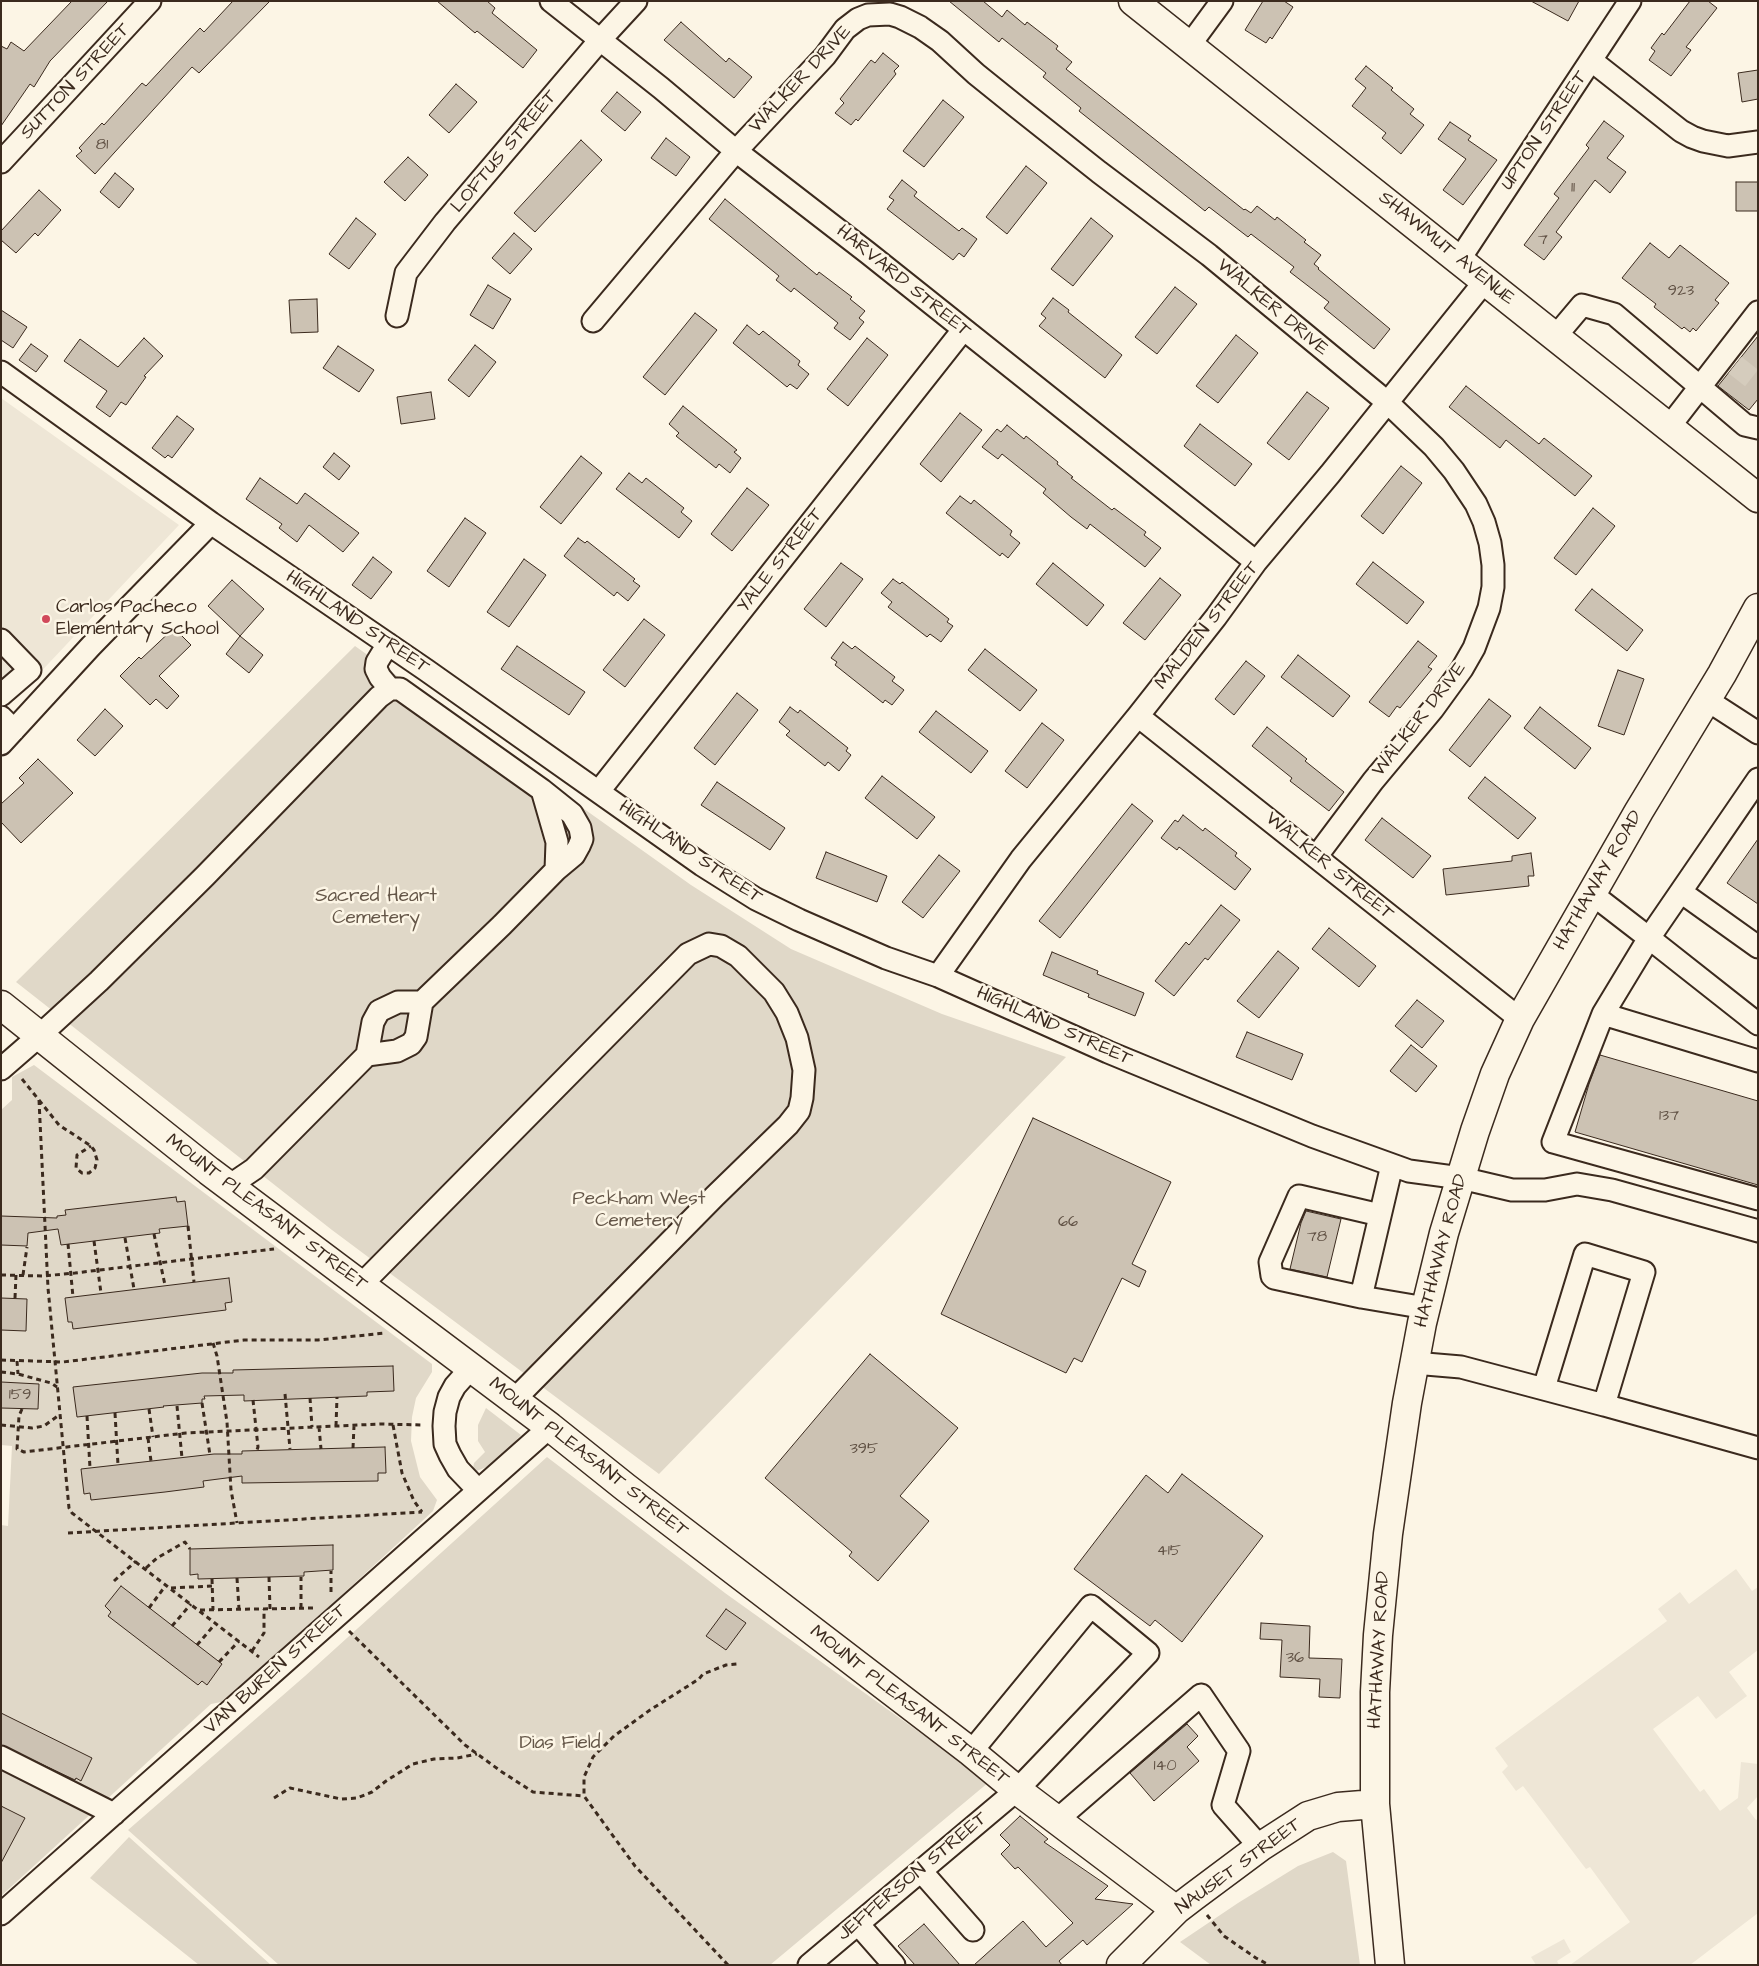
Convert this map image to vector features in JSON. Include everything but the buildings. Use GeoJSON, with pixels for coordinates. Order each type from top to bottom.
{"type":"FeatureCollection","features":[{"type":"Feature","properties":{"kind":"main road","name":"SHAWMUT AVENUE"},"geometry":{"type":"LineString","coordinates":[[1133,1],[1758,498]]}},
{"type":"Feature","properties":{"kind":"main road","name":"HATHAWAY ROAD"},"geometry":{"type":"LineString","coordinates":[[1390,1965],[1375,1804],[1375,1692],[1382,1589],[1393,1489],[1414,1363],[1444,1233],[1475,1131],[1496,1074],[1520,1019],[1644,803],[1707,700],[1758,608]]}},
{"type":"Feature","properties":{"kind":"main road","name":"MOUNT PLEASANT STREET"},"geometry":{"type":"LineString","coordinates":[[1,1005],[229,1186],[550,1427],[971,1752],[1017,1790],[1058,1820],[1185,1903]]}},
{"type":"Feature","properties":{"kind":"main road","name":"NAUSET STREET"},"geometry":{"type":"LineString","coordinates":[[1121,1965],[1185,1903],[1260,1847],[1308,1816],[1338,1807],[1375,1804]]}},
{"type":"Feature","properties":{"kind":"street","name":"SUTTON STREET"},"geometry":{"type":"LineString","coordinates":[[1,162],[150,1]]}},
{"type":"Feature","properties":{"kind":"street","name":"HARVARD STREET"},"geometry":{"type":"LineString","coordinates":[[551,1],[661,88],[736,151],[861,247],[962,330],[1256,562]]}},
{"type":"Feature","properties":{"kind":"street","name":"LOFTUS STREET"},"geometry":{"type":"LineString","coordinates":[[397,316],[406,273],[445,222],[600,40],[636,1]]}},
{"type":"Feature","properties":{"kind":"street"},"geometry":{"type":"LineString","coordinates":[[1189,46],[1222,1]]}},
{"type":"Feature","properties":{"kind":"street","name":"UPTON STREET"},"geometry":{"type":"LineString","coordinates":[[1459,260],[1630,1]]}},
{"type":"Feature","properties":{"kind":"street","name":"WALKER DRIVE"},"geometry":{"type":"LineString","coordinates":[[593,321],[736,151],[825,56],[845,29],[868,16],[890,14],[920,27],[940,41],[1017,107],[1209,255],[1387,402],[1434,447],[1454,471],[1476,504],[1490,543],[1493,565],[1492,587],[1482,628],[1462,669],[1433,709],[1373,781],[1316,857]]}},
{"type":"Feature","properties":{"kind":"street"},"geometry":{"type":"LineString","coordinates":[[1592,61],[1692,137],[1728,146],[1758,142]]}},
{"type":"Feature","properties":{"kind":"street","name":"MALDEN STREET"},"geometry":{"type":"LineString","coordinates":[[938,976],[1021,859],[1138,716],[1216,617],[1256,562],[1485,280]]}},
{"type":"Feature","properties":{"kind":"street"},"geometry":{"type":"LineString","coordinates":[[1555,337],[1582,305],[1614,314],[1745,425],[1758,428]]}},
{"type":"Feature","properties":{"kind":"street"},"geometry":{"type":"LineString","coordinates":[[1669,428],[1701,387],[1730,360],[1755,322]]}},
{"type":"Feature","properties":{"kind":"street","name":"YALE STREET"},"geometry":{"type":"LineString","coordinates":[[598,791],[962,330]]}},
{"type":"Feature","properties":{"kind":"street","name":"HIGHLAND STREET"},"geometry":{"type":"LineString","coordinates":[[1,372],[211,523],[388,644],[702,866],[756,899],[842,940],[938,976],[1083,1042],[1312,1136],[1408,1171],[1461,1178],[1512,1190],[1545,1190],[1577,1184],[1612,1190],[1758,1231]]}},
{"type":"Feature","properties":{"kind":"street"},"geometry":{"type":"LineString","coordinates":[[6,730],[211,523]]}},
{"type":"Feature","properties":{"kind":"street"},"geometry":{"type":"LineString","coordinates":[[1,640],[30,670],[1,695]]}},
{"type":"Feature","properties":{"kind":"street"},"geometry":{"type":"LineString","coordinates":[[388,644],[377,662],[376,669],[380,678],[390,689]]}},
{"type":"Feature","properties":{"kind":"street"},"geometry":{"type":"LineString","coordinates":[[4,1067],[40,1036],[205,876],[379,697],[390,689],[400,689],[542,790],[557,842],[556,870],[422,1002],[416,1037],[411,1044],[397,1051],[367,1055]]}},
{"type":"Feature","properties":{"kind":"street"},"geometry":{"type":"LineString","coordinates":[[1707,700],[1758,734]]}},
{"type":"Feature","properties":{"kind":"street","name":"WALKER STREET"},"geometry":{"type":"LineString","coordinates":[[1138,716],[1520,1019]]}},
{"type":"Feature","properties":{"kind":"street"},"geometry":{"type":"LineString","coordinates":[[1758,779],[1649,938],[1603,1014],[1553,1142],[1758,1199]]}},
{"type":"Feature","properties":{"kind":"street"},"geometry":{"type":"LineString","coordinates":[[1681,892],[1758,946]]}},
{"type":"Feature","properties":{"kind":"street"},"geometry":{"type":"LineString","coordinates":[[1592,894],[1758,1023]]}},
{"type":"Feature","properties":{"kind":"street"},"geometry":{"type":"LineString","coordinates":[[360,1285],[688,954],[710,944],[721,946],[738,956],[774,992],[787,1013],[797,1038],[804,1070],[799,1111],[788,1125],[715,1196],[514,1400]]}},
{"type":"Feature","properties":{"kind":"street"},"geometry":{"type":"LineString","coordinates":[[229,1186],[254,1169],[367,1055],[373,1022],[379,1011],[398,1002],[422,1002]]}},
{"type":"Feature","properties":{"kind":"street"},"geometry":{"type":"LineString","coordinates":[[1603,1014],[1758,1061]]}},
{"type":"Feature","properties":{"kind":"street"},"geometry":{"type":"LineString","coordinates":[[1361,1297],[1392,1165]]}},
{"type":"Feature","properties":{"kind":"street"},"geometry":{"type":"LineString","coordinates":[[1380,1215],[1299,1196],[1270,1262],[1272,1276],[1361,1297],[1426,1308]]}},
{"type":"Feature","properties":{"kind":"street"},"geometry":{"type":"LineString","coordinates":[[1544,1388],[1586,1254],[1644,1272],[1604,1405]]}},
{"type":"Feature","properties":{"kind":"street"},"geometry":{"type":"LineString","coordinates":[[1414,1363],[1461,1367],[1544,1388],[1758,1448]]}},
{"type":"Feature","properties":{"kind":"street"},"geometry":{"type":"LineString","coordinates":[[471,1368],[455,1386],[449,1397],[445,1412],[445,1444],[458,1469],[478,1490]]}},
{"type":"Feature","properties":{"kind":"street","name":"VAN BUREN STREET"},"geometry":{"type":"LineString","coordinates":[[1,1914],[276,1670],[337,1611],[550,1427]]}},
{"type":"Feature","properties":{"kind":"street","name":"JEFFERSON STREET"},"geometry":{"type":"LineString","coordinates":[[809,1965],[1017,1790],[1148,1653],[1091,1606],[971,1752]]}},
{"type":"Feature","properties":{"kind":"street"},"geometry":{"type":"LineString","coordinates":[[1058,1820],[1201,1695],[1239,1751],[1223,1805],[1260,1847]]}},
{"type":"Feature","properties":{"kind":"street"},"geometry":{"type":"LineString","coordinates":[[1,1757],[114,1814]]}},
{"type":"Feature","properties":{"kind":"street"},"geometry":{"type":"LineString","coordinates":[[921,1871],[973,1930]]}},
{"type":"Feature","properties":{"kind":"street"},"geometry":{"type":"LineString","coordinates":[[858,1924],[890,1963]]}},
{"type":"Feature","properties":{"kind":"path"},"geometry":{"type":"LineString","coordinates":[[4,1067],[23,1080],[58,1124],[91,1146],[97,1155],[95,1168],[89,1173],[82,1173],[76,1168],[77,1155],[91,1146]]}},
{"type":"Feature","properties":{"kind":"path"},"geometry":{"type":"LineString","coordinates":[[39,1100],[48,1275],[69,1508],[72,1513],[146,1568],[276,1670]]}},
{"type":"Feature","properties":{"kind":"path"},"geometry":{"type":"LineString","coordinates":[[188,1226],[194,1282]]}},
{"type":"Feature","properties":{"kind":"path"},"geometry":{"type":"LineString","coordinates":[[154,1234],[165,1286]]}},
{"type":"Feature","properties":{"kind":"path"},"geometry":{"type":"LineString","coordinates":[[125,1238],[134,1289]]}},
{"type":"Feature","properties":{"kind":"path"},"geometry":{"type":"LineString","coordinates":[[94,1241],[101,1293]]}},
{"type":"Feature","properties":{"kind":"path"},"geometry":{"type":"LineString","coordinates":[[1,1275],[48,1275],[192,1258],[250,1254],[303,1242]]}},
{"type":"Feature","properties":{"kind":"path"},"geometry":{"type":"LineString","coordinates":[[68,1244],[72,1297]]}},
{"type":"Feature","properties":{"kind":"path"},"geometry":{"type":"LineString","coordinates":[[23,1275],[27,1247]]}},
{"type":"Feature","properties":{"kind":"path"},"geometry":{"type":"LineString","coordinates":[[15,1298],[16,1275]]}},
{"type":"Feature","properties":{"kind":"path"},"geometry":{"type":"LineString","coordinates":[[1,1360],[55,1362],[244,1340],[318,1340],[420,1330]]}},
{"type":"Feature","properties":{"kind":"path"},"geometry":{"type":"LineString","coordinates":[[212,1343],[217,1356],[227,1430],[231,1490],[237,1523]]}},
{"type":"Feature","properties":{"kind":"path"},"geometry":{"type":"LineString","coordinates":[[17,1361],[18,1374]]}},
{"type":"Feature","properties":{"kind":"path"},"geometry":{"type":"LineString","coordinates":[[1,1372],[18,1374],[51,1383],[57,1388]]}},
{"type":"Feature","properties":{"kind":"path"},"geometry":{"type":"LineString","coordinates":[[285,1394],[290,1449]]}},
{"type":"Feature","properties":{"kind":"path"},"geometry":{"type":"LineString","coordinates":[[336,1426],[337,1397]]}},
{"type":"Feature","properties":{"kind":"path"},"geometry":{"type":"LineString","coordinates":[[310,1398],[312,1427]]}},
{"type":"Feature","properties":{"kind":"path"},"geometry":{"type":"LineString","coordinates":[[253,1400],[257,1450]]}},
{"type":"Feature","properties":{"kind":"path"},"geometry":{"type":"LineString","coordinates":[[202,1403],[210,1454]]}},
{"type":"Feature","properties":{"kind":"path"},"geometry":{"type":"LineString","coordinates":[[177,1406],[182,1458]]}},
{"type":"Feature","properties":{"kind":"path"},"geometry":{"type":"LineString","coordinates":[[22,1408],[18,1427],[17,1450],[24,1452],[227,1430],[393,1424],[444,1426]]}},
{"type":"Feature","properties":{"kind":"path"},"geometry":{"type":"LineString","coordinates":[[149,1409],[153,1437]]}},
{"type":"Feature","properties":{"kind":"path"},"geometry":{"type":"LineString","coordinates":[[115,1413],[118,1465]]}},
{"type":"Feature","properties":{"kind":"path"},"geometry":{"type":"LineString","coordinates":[[1,1426],[44,1426],[60,1415]]}},
{"type":"Feature","properties":{"kind":"path"},"geometry":{"type":"LineString","coordinates":[[87,1416],[90,1468]]}},
{"type":"Feature","properties":{"kind":"path"},"geometry":{"type":"LineString","coordinates":[[393,1424],[402,1473],[414,1501],[422,1512]]}},
{"type":"Feature","properties":{"kind":"path"},"geometry":{"type":"LineString","coordinates":[[353,1448],[354,1426]]}},
{"type":"Feature","properties":{"kind":"path"},"geometry":{"type":"LineString","coordinates":[[319,1427],[321,1449]]}},
{"type":"Feature","properties":{"kind":"path"},"geometry":{"type":"LineString","coordinates":[[148,1438],[151,1461]]}},
{"type":"Feature","properties":{"kind":"path"},"geometry":{"type":"LineString","coordinates":[[68,1532],[455,1511]]}},
{"type":"Feature","properties":{"kind":"path"},"geometry":{"type":"LineString","coordinates":[[146,1568],[157,1558],[185,1542],[190,1549]]}},
{"type":"Feature","properties":{"kind":"path"},"geometry":{"type":"LineString","coordinates":[[114,1581],[136,1562]]}},
{"type":"Feature","properties":{"kind":"path"},"geometry":{"type":"LineString","coordinates":[[331,1570],[337,1611],[366,1647],[465,1745],[533,1792],[584,1796]]}},
{"type":"Feature","properties":{"kind":"path"},"geometry":{"type":"LineString","coordinates":[[269,1577],[270,1609]]}},
{"type":"Feature","properties":{"kind":"path"},"geometry":{"type":"LineString","coordinates":[[301,1577],[301,1608]]}},
{"type":"Feature","properties":{"kind":"path"},"geometry":{"type":"LineString","coordinates":[[237,1578],[238,1609]]}},
{"type":"Feature","properties":{"kind":"path"},"geometry":{"type":"LineString","coordinates":[[212,1579],[213,1610]]}},
{"type":"Feature","properties":{"kind":"path"},"geometry":{"type":"LineString","coordinates":[[149,1608],[166,1585]]}},
{"type":"Feature","properties":{"kind":"path"},"geometry":{"type":"LineString","coordinates":[[171,1588],[212,1586]]}},
{"type":"Feature","properties":{"kind":"path"},"geometry":{"type":"LineString","coordinates":[[172,1626],[191,1604]]}},
{"type":"Feature","properties":{"kind":"path"},"geometry":{"type":"LineString","coordinates":[[199,1610],[301,1608],[337,1611]]}},
{"type":"Feature","properties":{"kind":"path"},"geometry":{"type":"LineString","coordinates":[[252,1651],[264,1633],[264,1609]]}},
{"type":"Feature","properties":{"kind":"path"},"geometry":{"type":"LineString","coordinates":[[197,1645],[216,1623]]}},
{"type":"Feature","properties":{"kind":"path"},"geometry":{"type":"LineString","coordinates":[[219,1662],[239,1641]]}},
{"type":"Feature","properties":{"kind":"path"},"geometry":{"type":"LineString","coordinates":[[728,1965],[635,1866],[584,1796],[584,1777],[593,1757],[614,1736],[650,1710],[700,1679],[704,1674],[726,1665],[737,1664]]}},
{"type":"Feature","properties":{"kind":"path"},"geometry":{"type":"LineString","coordinates":[[274,1798],[290,1788],[341,1798],[358,1798],[372,1792],[413,1764],[434,1759],[457,1758],[477,1754]]}},
{"type":"Feature","properties":{"kind":"path"},"geometry":{"type":"LineString","coordinates":[[1185,1903],[1224,1936],[1269,1965]]}},
{"type":"Feature","properties":{"kind":"shaded area","name":"Carlos Pacheco Elementary School"},"geometry":{"type":"Polygon","coordinates":[[[1,398],[179,525],[1,714],[1,398]]]}},
{"type":"Feature","properties":{"kind":"shaded area"},"geometry":{"type":"Polygon","coordinates":[[[1736,1569],[1752,1591],[1758,1587],[1758,1650],[1729,1672],[1747,1696],[1716,1719],[1698,1696],[1653,1729],[1700,1792],[1704,1789],[1720,1811],[1738,1798],[1741,1762],[1758,1764],[1758,1796],[1747,1808],[1756,1820],[1758,1819],[1758,1913],[1690,1965],[1570,1965],[1630,1922],[1590,1867],[1586,1869],[1523,1786],[1516,1791],[1502,1772],[1508,1766],[1495,1748],[1667,1621],[1658,1609],[1680,1592],[1689,1604],[1736,1569]]]}},
{"type":"Feature","properties":{"kind":"shaded area"},"geometry":{"type":"Polygon","coordinates":[[[1564,1939],[1571,1952],[1557,1961],[1559,1965],[1536,1965],[1531,1957],[1564,1939]]]}},
{"type":"Feature","properties":{"kind":"green space"},"geometry":{"type":"Polygon","coordinates":[[[355,646],[691,885],[791,949],[942,1014],[1066,1057],[659,1474],[332,1230],[16,982],[355,646]]]}},
{"type":"Feature","properties":{"kind":"green space"},"geometry":{"type":"Polygon","coordinates":[[[34,1065],[432,1364],[432,1372],[416,1398],[412,1417],[411,1441],[420,1477],[437,1500],[433,1511],[268,1663],[221,1702],[211,1704],[1,1896],[1,1525],[8,1526],[12,1446],[1,1445],[1,1110],[12,1100],[12,1077],[34,1065]]]}},
{"type":"Feature","properties":{"kind":"green space"},"geometry":{"type":"Polygon","coordinates":[[[486,1408],[521,1435],[496,1463],[472,1473],[474,1463],[485,1452],[478,1441],[478,1425],[486,1408]]]}},
{"type":"Feature","properties":{"kind":"green space","name":"Dias Field"},"geometry":{"type":"Polygon","coordinates":[[[547,1457],[725,1593],[989,1782],[770,1965],[279,1965],[128,1830],[305,1676],[547,1457]]]}},
{"type":"Feature","properties":{"kind":"green space"},"geometry":{"type":"Polygon","coordinates":[[[129,1837],[271,1965],[199,1965],[90,1878],[129,1837]]]}},
{"type":"Feature","properties":{"kind":"green space"},"geometry":{"type":"Polygon","coordinates":[[[1333,1852],[1346,1861],[1360,1965],[1211,1965],[1180,1942],[1298,1866],[1333,1852]]]}},
{"type":"Feature","properties":{"kind":"tunnel"},"geometry":{"type":"LineString","coordinates":[[1735,365],[1758,383]]}},
{"type":"Feature","properties":{"kind":"place","name":"Carlos Pacheco Elementary School"},"geometry":{"type":"Point","coordinates":[46,619]}},
{"type":"Feature","properties":{"kind":"park label","name":"Sacred Heart Cemetery"},"geometry":{"type":"Point","coordinates":[376,908]}},
{"type":"Feature","properties":{"kind":"park label","name":"Peckham West Cemetery"},"geometry":{"type":"Point","coordinates":[639,1211]}}]}
